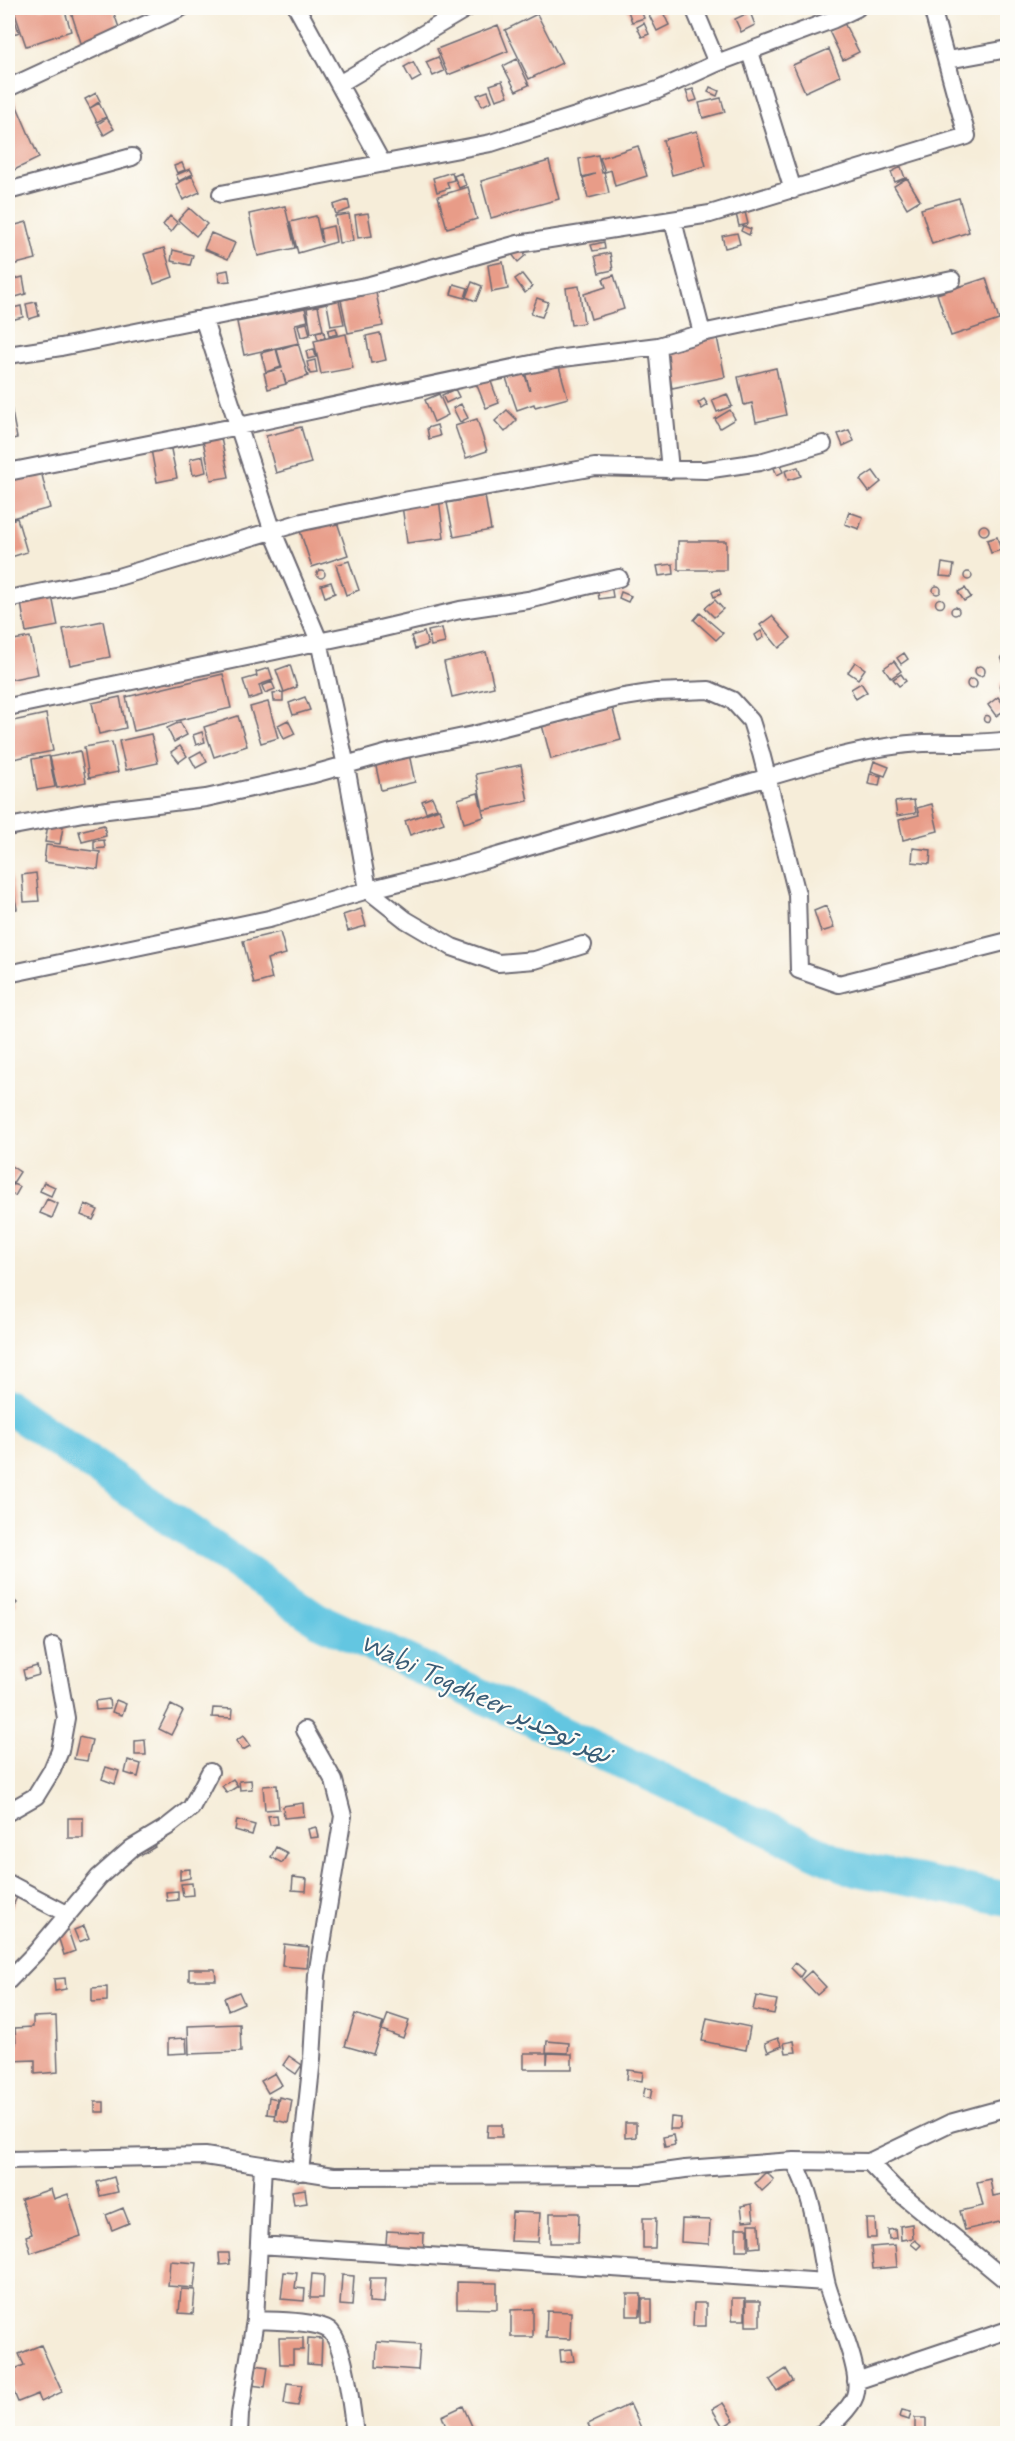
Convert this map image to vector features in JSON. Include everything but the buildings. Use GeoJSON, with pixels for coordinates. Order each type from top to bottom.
{"type":"FeatureCollection","features":[{"type":"Feature","properties":{"kind":"street"},"geometry":{"type":"LineString","coordinates":[[8,88],[181,8]]}},
{"type":"Feature","properties":{"kind":"street"},"geometry":{"type":"LineString","coordinates":[[339,84],[467,8]]}},
{"type":"Feature","properties":{"kind":"street"},"geometry":{"type":"LineString","coordinates":[[694,8],[717,63]]}},
{"type":"Feature","properties":{"kind":"street"},"geometry":{"type":"LineString","coordinates":[[221,194],[491,143],[658,90],[717,63],[832,20],[857,8]]}},
{"type":"Feature","properties":{"kind":"street"},"geometry":{"type":"LineString","coordinates":[[8,355],[80,344],[370,285],[518,244],[710,214],[967,136],[932,8]]}},
{"type":"Feature","properties":{"kind":"street"},"geometry":{"type":"LineString","coordinates":[[303,10],[382,164]]}},
{"type":"Feature","properties":{"kind":"street"},"geometry":{"type":"LineString","coordinates":[[948,60],[1008,49]]}},
{"type":"Feature","properties":{"kind":"street"},"geometry":{"type":"LineString","coordinates":[[750,52],[793,190]]}},
{"type":"Feature","properties":{"kind":"street"},"geometry":{"type":"LineString","coordinates":[[8,191],[132,157]]}},
{"type":"Feature","properties":{"kind":"street"},"geometry":{"type":"LineString","coordinates":[[673,221],[702,333]]}},
{"type":"Feature","properties":{"kind":"street"},"geometry":{"type":"LineString","coordinates":[[8,472],[240,426],[555,359],[658,346],[702,333],[952,280]]}},
{"type":"Feature","properties":{"kind":"street"},"geometry":{"type":"LineString","coordinates":[[203,318],[273,532],[319,641],[346,766],[368,890],[406,920],[452,946],[498,963],[535,960],[583,945]]}},
{"type":"Feature","properties":{"kind":"street"},"geometry":{"type":"LineString","coordinates":[[658,346],[670,470]]}},
{"type":"Feature","properties":{"kind":"street"},"geometry":{"type":"LineString","coordinates":[[8,599],[118,577],[302,522],[398,502],[595,467],[705,470],[760,462],[823,444]]}},
{"type":"Feature","properties":{"kind":"street"},"geometry":{"type":"LineString","coordinates":[[8,707],[460,610],[528,600],[619,578]]}},
{"type":"Feature","properties":{"kind":"street"},"geometry":{"type":"LineString","coordinates":[[8,827],[83,813],[206,798],[346,766],[392,752],[473,735],[618,698],[656,692],[709,690],[732,700],[751,721],[796,894],[799,970],[839,984],[1008,941]]}},
{"type":"Feature","properties":{"kind":"street"},"geometry":{"type":"LineString","coordinates":[[8,974],[269,919],[368,890],[460,867],[837,757],[889,746],[1008,740]]}},
{"type":"Feature","properties":{"kind":"street"},"geometry":{"type":"LineString","coordinates":[[8,1812],[36,1796],[52,1770],[60,1751],[66,1718],[53,1646]]}},
{"type":"Feature","properties":{"kind":"street"},"geometry":{"type":"LineString","coordinates":[[300,2172],[312,2059],[317,1975],[343,1816],[334,1781],[305,1730]]}},
{"type":"Feature","properties":{"kind":"street"},"geometry":{"type":"LineString","coordinates":[[8,1981],[37,1951],[99,1877],[132,1848],[167,1827],[191,1808],[210,1772]]}},
{"type":"Feature","properties":{"kind":"street"},"geometry":{"type":"LineString","coordinates":[[8,1883],[67,1914]]}},
{"type":"Feature","properties":{"kind":"street"},"geometry":{"type":"LineString","coordinates":[[8,2160],[205,2156],[333,2176],[642,2175],[685,2169],[794,2161],[869,2162],[950,2123],[1008,2107]]}},
{"type":"Feature","properties":{"kind":"street"},"geometry":{"type":"LineString","coordinates":[[794,2161],[806,2182],[814,2212],[826,2282],[852,2361],[856,2381],[855,2397],[834,2423],[821,2433]]}},
{"type":"Feature","properties":{"kind":"street"},"geometry":{"type":"LineString","coordinates":[[869,2162],[892,2187],[1008,2282]]}},
{"type":"Feature","properties":{"kind":"street"},"geometry":{"type":"LineString","coordinates":[[239,2433],[255,2320],[263,2165]]}},
{"type":"Feature","properties":{"kind":"street"},"geometry":{"type":"LineString","coordinates":[[259,2245],[826,2282]]}},
{"type":"Feature","properties":{"kind":"street"},"geometry":{"type":"LineString","coordinates":[[255,2320],[317,2325],[330,2330],[337,2341],[345,2368],[355,2433]]}},
{"type":"Feature","properties":{"kind":"street"},"geometry":{"type":"LineString","coordinates":[[856,2381],[1008,2330]]}},
{"type":"Feature","properties":{"kind":"waterway","name":"Wabi Togdheer نهر توجدير"},"geometry":{"type":"LineString","coordinates":[[8,1407],[317,1619],[851,1868],[1008,1899]]}}]}
